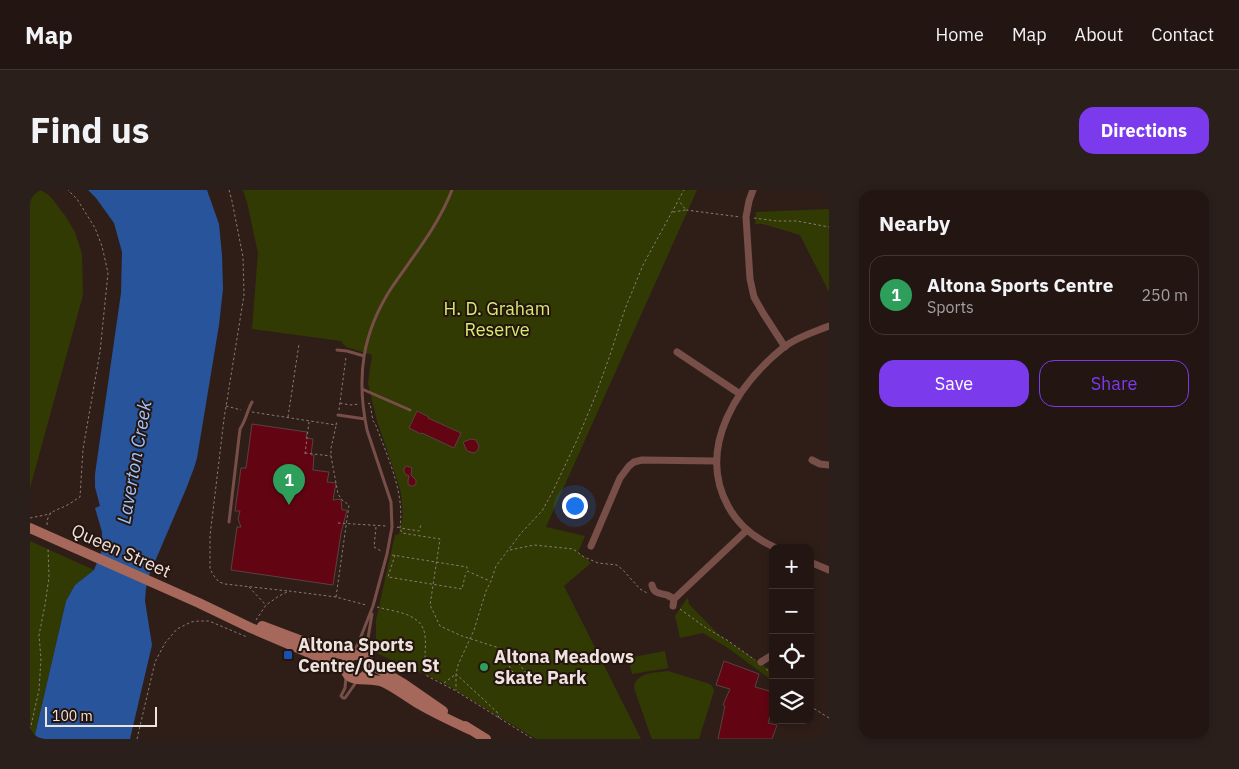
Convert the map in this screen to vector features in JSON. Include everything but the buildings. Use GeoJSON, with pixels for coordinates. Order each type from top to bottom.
{"type":"FeatureCollection","features":[{"type":"Feature","properties":{"kind":"main road","name":"Queen Street"},"geometry":{"type":"LineString","coordinates":[[30,528],[328,661],[346,672]]}},
{"type":"Feature","properties":{"kind":"main road","name":"Queen Street"},"geometry":{"type":"LineString","coordinates":[[199,603],[331,652],[352,656]]}},
{"type":"Feature","properties":{"kind":"main road"},"geometry":{"type":"LineString","coordinates":[[471,730],[419,704],[381,681],[352,677],[346,672],[346,663],[352,656],[360,654],[364,656],[369,663],[486,739]]}},
{"type":"Feature","properties":{"kind":"main road"},"geometry":{"type":"LineString","coordinates":[[359,679],[369,672],[369,663]]}},
{"type":"Feature","properties":{"kind":"street"},"geometry":{"type":"LineString","coordinates":[[753,190],[746,217],[750,279],[754,298],[785,346]]}},
{"type":"Feature","properties":{"kind":"street"},"geometry":{"type":"LineString","coordinates":[[769,544],[747,530],[732,513],[724,499],[718,482],[716,461],[718,442],[725,421],[740,394],[761,369],[785,346],[829,326]]}},
{"type":"Feature","properties":{"kind":"street"},"geometry":{"type":"LineString","coordinates":[[676,352],[740,394]]}},
{"type":"Feature","properties":{"kind":"street"},"geometry":{"type":"LineString","coordinates":[[591,546],[620,478],[634,462],[642,460],[716,461]]}},
{"type":"Feature","properties":{"kind":"street"},"geometry":{"type":"LineString","coordinates":[[812,460],[820,464],[829,465]]}},
{"type":"Feature","properties":{"kind":"street"},"geometry":{"type":"LineString","coordinates":[[652,585],[656,593],[666,594],[674,602],[747,530]]}},
{"type":"Feature","properties":{"kind":"street"},"geometry":{"type":"LineString","coordinates":[[814,565],[829,570]]}},
{"type":"Feature","properties":{"kind":"street"},"geometry":{"type":"LineString","coordinates":[[761,662],[769,657]]}},
{"type":"Feature","properties":{"kind":"lane"},"geometry":{"type":"LineString","coordinates":[[369,663],[368,638],[373,606],[392,527],[391,502],[365,419],[362,388],[364,356],[379,309],[436,223],[452,190]]}},
{"type":"Feature","properties":{"kind":"lane"},"geometry":{"type":"LineString","coordinates":[[337,350],[364,356]]}},
{"type":"Feature","properties":{"kind":"lane"},"geometry":{"type":"LineString","coordinates":[[362,388],[410,410]]}},
{"type":"Feature","properties":{"kind":"lane"},"geometry":{"type":"LineString","coordinates":[[229,522],[240,429],[252,402]]}},
{"type":"Feature","properties":{"kind":"lane"},"geometry":{"type":"LineString","coordinates":[[338,414],[365,419]]}},
{"type":"Feature","properties":{"kind":"lane"},"geometry":{"type":"LineString","coordinates":[[352,656],[373,606]]}},
{"type":"Feature","properties":{"kind":"lane"},"geometry":{"type":"LineString","coordinates":[[346,672],[346,682],[342,698],[345,698],[359,679]]}},
{"type":"Feature","properties":{"kind":"path"},"geometry":{"type":"LineString","coordinates":[[30,518],[45,515],[69,505],[80,497],[84,450],[100,352],[108,273],[102,246],[95,228],[77,199],[68,190]]}},
{"type":"Feature","properties":{"kind":"path"},"geometry":{"type":"LineString","coordinates":[[229,190],[243,257],[244,295],[226,406],[210,536],[210,570],[219,582],[225,584],[336,597],[410,615],[424,629],[425,672],[427,676],[456,691],[533,739]]}},
{"type":"Feature","properties":{"kind":"path"},"geometry":{"type":"LineString","coordinates":[[456,691],[458,665],[474,630],[496,566],[522,532],[542,511],[553,491],[595,397],[624,310],[643,265],[684,190]]}},
{"type":"Feature","properties":{"kind":"path"},"geometry":{"type":"LineString","coordinates":[[678,201],[686,210]]}},
{"type":"Feature","properties":{"kind":"path"},"geometry":{"type":"LineString","coordinates":[[672,212],[686,210],[777,221],[797,221],[829,228]]}},
{"type":"Feature","properties":{"kind":"path"},"geometry":{"type":"LineString","coordinates":[[288,418],[299,344]]}},
{"type":"Feature","properties":{"kind":"path"},"geometry":{"type":"LineString","coordinates":[[336,597],[349,505],[338,494],[331,448],[340,403],[347,351]]}},
{"type":"Feature","properties":{"kind":"path"},"geometry":{"type":"LineString","coordinates":[[340,403],[350,405],[370,404],[373,421],[376,423],[400,496],[400,528],[402,533],[440,539],[430,605],[440,626],[470,639],[498,648],[516,660],[527,674]]}},
{"type":"Feature","properties":{"kind":"path"},"geometry":{"type":"LineString","coordinates":[[226,406],[336,425]]}},
{"type":"Feature","properties":{"kind":"path"},"geometry":{"type":"LineString","coordinates":[[309,421],[305,453],[331,456]]}},
{"type":"Feature","properties":{"kind":"path"},"geometry":{"type":"LineString","coordinates":[[30,730],[39,690],[41,659],[38,635],[49,577],[47,518],[52,512]]}},
{"type":"Feature","properties":{"kind":"path"},"geometry":{"type":"LineString","coordinates":[[338,523],[419,531],[421,525]]}},
{"type":"Feature","properties":{"kind":"path"},"geometry":{"type":"LineString","coordinates":[[376,526],[374,547],[387,554]]}},
{"type":"Feature","properties":{"kind":"path"},"geometry":{"type":"LineString","coordinates":[[509,550],[534,545],[573,549]]}},
{"type":"Feature","properties":{"kind":"path"},"geometry":{"type":"LineString","coordinates":[[394,555],[437,562],[467,567],[462,589],[388,577],[394,555]]}},
{"type":"Feature","properties":{"kind":"path"},"geometry":{"type":"LineString","coordinates":[[467,571],[491,581]]}},
{"type":"Feature","properties":{"kind":"path"},"geometry":{"type":"LineString","coordinates":[[248,587],[266,605],[289,591]]}},
{"type":"Feature","properties":{"kind":"path"},"geometry":{"type":"LineString","coordinates":[[137,739],[155,662],[165,643],[177,629],[191,622],[209,621],[247,637]]}},
{"type":"Feature","properties":{"kind":"path"},"geometry":{"type":"LineString","coordinates":[[498,648],[517,679]]}},
{"type":"Feature","properties":{"kind":"path"},"geometry":{"type":"LineString","coordinates":[[444,684],[456,674]]}},
{"type":"Feature","properties":{"kind":"path"},"geometry":{"type":"LineString","coordinates":[[456,674],[497,712],[498,718]]}},
{"type":"Feature","properties":{"kind":"path"},"geometry":{"type":"LineString","coordinates":[[814,709],[829,718]]}},
{"type":"Feature","properties":{"kind":"green space"},"geometry":{"type":"Polygon","coordinates":[[[30,190],[41,190],[50,196],[75,232],[82,254],[83,295],[30,488],[30,190]]]}},
{"type":"Feature","properties":{"kind":"green space","name":"H. D. Graham Reserve"},"geometry":{"type":"Polygon","coordinates":[[[243,190],[697,190],[546,527],[585,536],[578,552],[591,563],[564,586],[641,739],[536,739],[442,682],[376,653],[376,620],[395,535],[399,534],[403,517],[401,493],[377,421],[368,383],[372,355],[346,347],[341,341],[252,329],[258,253],[243,190]]]}},
{"type":"Feature","properties":{"kind":"green space"},"geometry":{"type":"Polygon","coordinates":[[[829,209],[829,292],[800,235],[763,224],[755,224],[756,212],[829,209]]]}},
{"type":"Feature","properties":{"kind":"green space"},"geometry":{"type":"Polygon","coordinates":[[[30,541],[94,570],[75,585],[66,601],[34,739],[30,739],[30,541]]]}},
{"type":"Feature","properties":{"kind":"green space"},"geometry":{"type":"Polygon","coordinates":[[[688,597],[689,604],[719,635],[769,669],[769,678],[728,648],[703,633],[680,638],[675,616],[688,597]]]}},
{"type":"Feature","properties":{"kind":"green space"},"geometry":{"type":"Polygon","coordinates":[[[665,651],[668,668],[632,674],[628,658],[665,651]]]}},
{"type":"Feature","properties":{"kind":"green space"},"geometry":{"type":"Polygon","coordinates":[[[668,671],[708,683],[713,688],[714,691],[699,739],[652,739],[651,737],[634,688],[635,683],[647,674],[668,671]]]}},
{"type":"Feature","properties":{"kind":"water","name":"Laverton Creek"},"geometry":{"type":"Polygon","coordinates":[[[88,190],[207,190],[219,224],[223,289],[219,325],[197,458],[186,489],[150,573],[146,588],[145,601],[152,645],[130,739],[34,739],[66,601],[75,585],[94,570],[102,550],[102,532],[95,508],[100,506],[95,487],[95,474],[121,293],[122,252],[114,223],[88,190]]]}},
{"type":"Feature","properties":{"kind":"place","name":"Altona Sports Centre"},"geometry":{"type":"Point","coordinates":[289,505]}},
{"type":"Feature","properties":{"kind":"place","name":"Altona Sports Centre/Queen St"},"geometry":{"type":"Point","coordinates":[288,655]}},
{"type":"Feature","properties":{"kind":"place","name":"Altona Meadows Skate Park"},"geometry":{"type":"Point","coordinates":[484,667]}}]}
